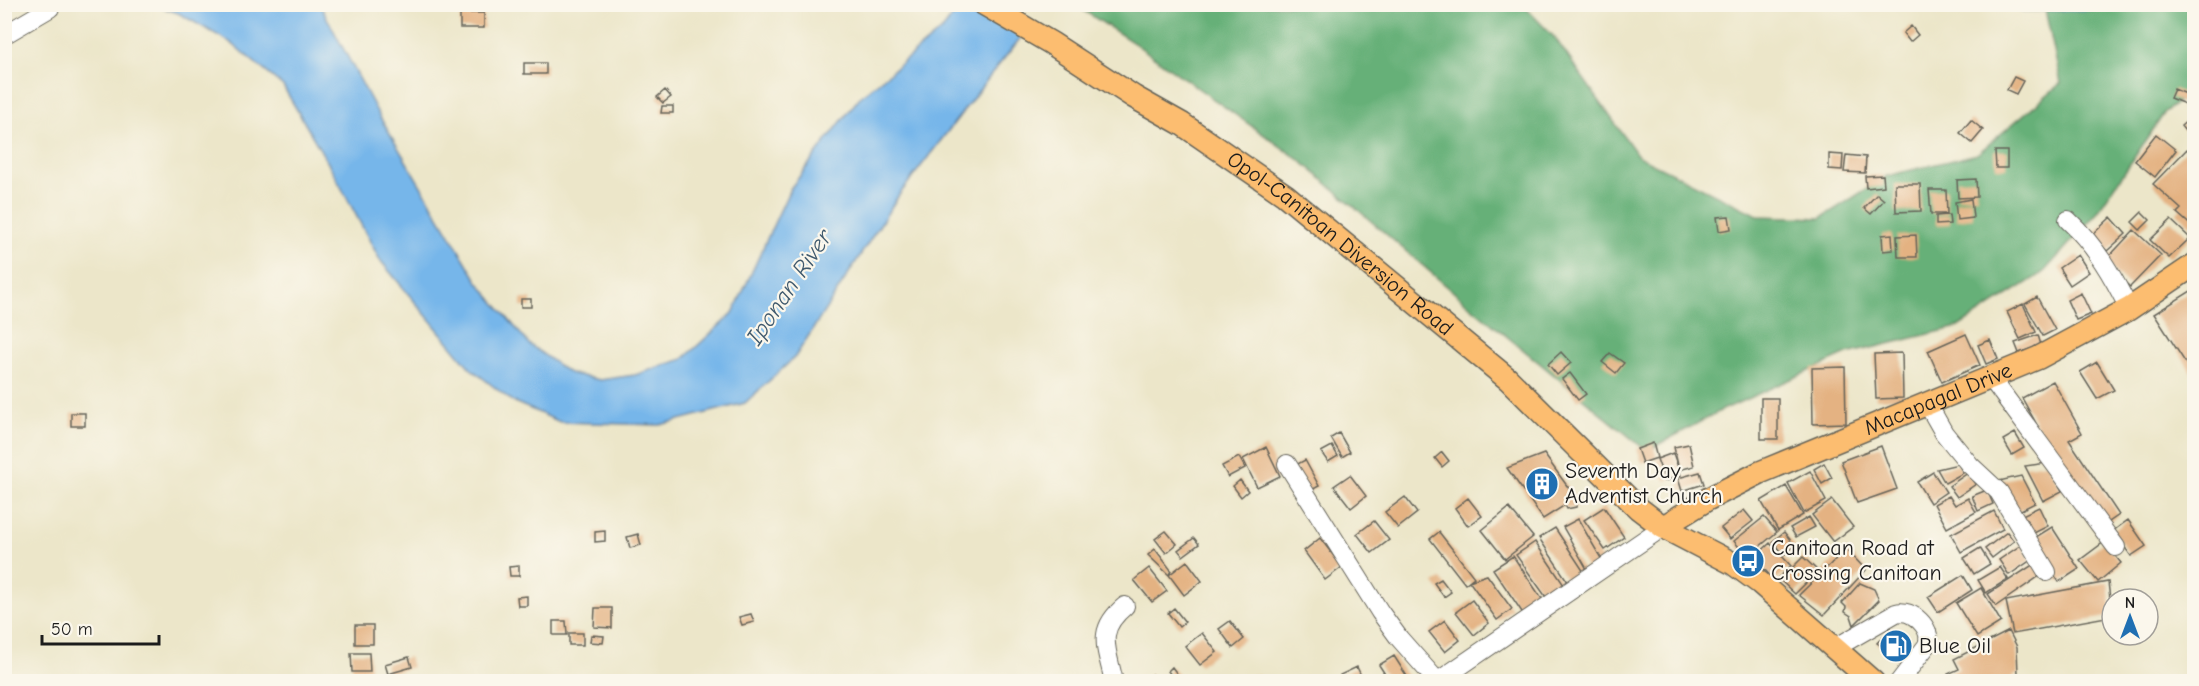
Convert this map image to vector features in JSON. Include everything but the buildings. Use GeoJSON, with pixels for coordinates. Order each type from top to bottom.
{"type":"FeatureCollection","features":[{"type":"Feature","properties":{"kind":"main road","name":"Opol-Canitoan Diversion Road"},"geometry":{"type":"LineString","coordinates":[[984,4],[1182,124],[1285,195],[1508,379],[1638,508],[1670,523],[1734,564],[1784,603],[1873,681]]}},
{"type":"Feature","properties":{"kind":"main road"},"geometry":{"type":"LineString","coordinates":[[1002,4],[1022,26]]}},
{"type":"Feature","properties":{"kind":"main road","name":"Macapagal Drive"},"geometry":{"type":"LineString","coordinates":[[1670,523],[1761,472],[2038,358],[2129,309],[2194,265]]}},
{"type":"Feature","properties":{"kind":"street"},"geometry":{"type":"LineString","coordinates":[[4,36],[50,8]]}},
{"type":"Feature","properties":{"kind":"street"},"geometry":{"type":"LineString","coordinates":[[2068,219],[2092,245],[2114,279],[2129,309]]}},
{"type":"Feature","properties":{"kind":"street"},"geometry":{"type":"LineString","coordinates":[[1990,378],[2116,547]]}},
{"type":"Feature","properties":{"kind":"street"},"geometry":{"type":"LineString","coordinates":[[1927,403],[1944,433],[1970,465],[1999,492],[2047,572]]}},
{"type":"Feature","properties":{"kind":"street"},"geometry":{"type":"LineString","coordinates":[[1287,464],[1380,612],[1399,638],[1437,681],[1670,523]]}},
{"type":"Feature","properties":{"kind":"street"},"geometry":{"type":"LineString","coordinates":[[1114,681],[1106,627],[1113,616],[1125,606]]}},
{"type":"Feature","properties":{"kind":"street"},"geometry":{"type":"LineString","coordinates":[[1835,648],[1896,613],[1903,611],[1911,613],[1928,632],[1928,644],[1899,681]]}},
{"type":"Feature","properties":{"kind":"green space"},"geometry":{"type":"Polygon","coordinates":[[[1075,5],[1523,5],[1555,38],[1638,156],[1759,216],[1821,218],[1887,176],[1977,154],[2061,83],[2044,5],[2194,5],[2194,89],[2165,112],[2096,214],[2044,272],[1958,327],[1847,354],[1718,412],[1647,451],[1471,307],[1301,161],[1134,43],[1075,5]]]}},
{"type":"Feature","properties":{"kind":"water","name":"Iponan River"},"geometry":{"type":"Polygon","coordinates":[[[154,5],[320,5],[381,119],[478,282],[529,344],[569,373],[600,380],[635,375],[683,359],[733,313],[790,189],[859,98],[944,28],[961,5],[1047,5],[899,195],[795,357],[745,403],[660,425],[560,422],[512,401],[470,368],[380,260],[331,168],[283,86],[230,42],[178,13],[154,5]]]}},
{"type":"Feature","properties":{"kind":"water"},"geometry":{"type":"Polygon","coordinates":[[[1999,5],[2151,5],[2088,10],[2024,11],[1999,5]]]}},
{"type":"Feature","properties":{"kind":"pier"},"geometry":{"type":"Polygon","coordinates":[[[1045,4],[1049,7],[1024,38],[963,5],[1045,4]]]}},
{"type":"Feature","properties":{"kind":"place","name":"Seventh Day Adventist Church"},"geometry":{"type":"Point","coordinates":[1542,484]}},
{"type":"Feature","properties":{"kind":"place","name":"Canitoan Road at Crossing Canitoan"},"geometry":{"type":"Point","coordinates":[1748,561]}},
{"type":"Feature","properties":{"kind":"place","name":"Blue Oil"},"geometry":{"type":"Point","coordinates":[1896,646]}}]}
